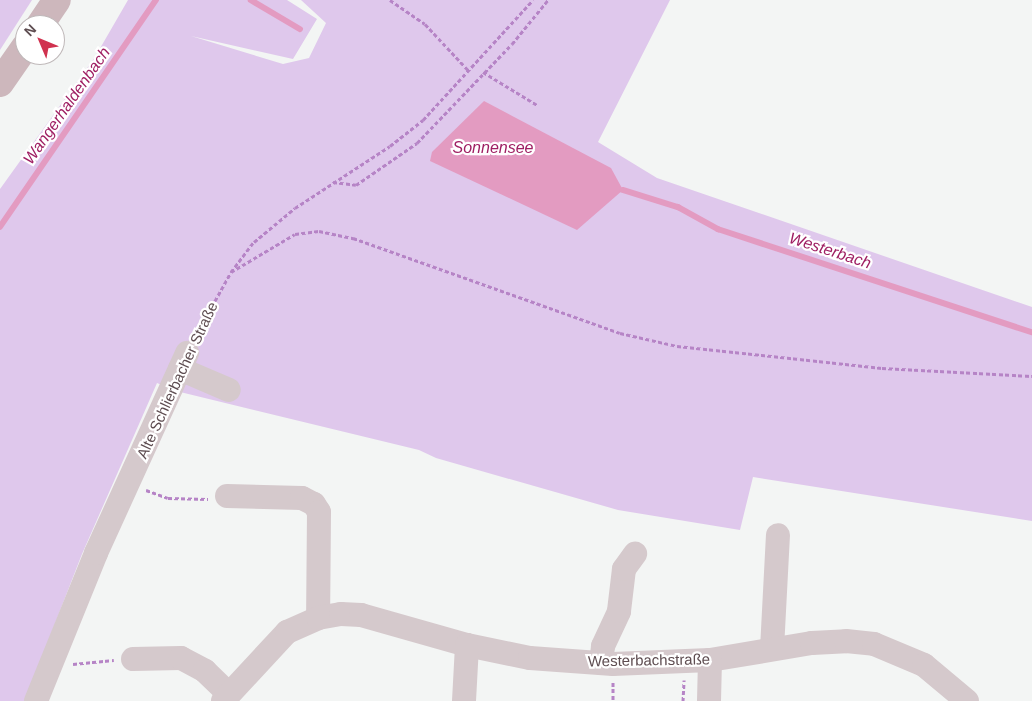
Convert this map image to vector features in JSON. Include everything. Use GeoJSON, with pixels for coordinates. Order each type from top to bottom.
{"type":"FeatureCollection","features":[{"type":"Feature","properties":{"kind":"main road"},"geometry":{"type":"LineString","coordinates":[[47,15],[57,0]]}},
{"type":"Feature","properties":{"kind":"main road"},"geometry":{"type":"LineString","coordinates":[[0,83],[15,61]]}},
{"type":"Feature","properties":{"kind":"street"},"geometry":{"type":"LineString","coordinates":[[183,361],[229,390]]}},
{"type":"Feature","properties":{"kind":"street","name":"Alte Schlierbacher Straße"},"geometry":{"type":"LineString","coordinates":[[36,701],[96,553],[183,361]]}},
{"type":"Feature","properties":{"kind":"street"},"geometry":{"type":"LineString","coordinates":[[227,496],[302,498],[314,504],[319,512],[318,618]]}},
{"type":"Feature","properties":{"kind":"street"},"geometry":{"type":"LineString","coordinates":[[772,649],[778,535]]}},
{"type":"Feature","properties":{"kind":"street"},"geometry":{"type":"LineString","coordinates":[[601,663],[603,646],[619,611],[624,569],[635,554]]}},
{"type":"Feature","properties":{"kind":"street","name":"Westerbachstraße"},"geometry":{"type":"LineString","coordinates":[[133,659],[181,658],[205,671],[226,698],[287,632],[318,618],[361,615],[467,645],[530,658],[601,663],[710,660],[772,649],[846,641],[874,644],[924,665],[966,701]]}},
{"type":"Feature","properties":{"kind":"street"},"geometry":{"type":"LineString","coordinates":[[464,701],[467,645]]}},
{"type":"Feature","properties":{"kind":"street"},"geometry":{"type":"LineString","coordinates":[[708,701],[710,660]]}},
{"type":"Feature","properties":{"kind":"path"},"geometry":{"type":"LineString","coordinates":[[390,0],[425,24],[469,71]]}},
{"type":"Feature","properties":{"kind":"path","name":"Alte Schlierbacher Straße"},"geometry":{"type":"LineString","coordinates":[[183,361],[231,272],[254,242],[295,208],[397,141],[469,71],[533,0]]}},
{"type":"Feature","properties":{"kind":"path"},"geometry":{"type":"LineString","coordinates":[[333,182],[356,185],[417,143],[512,44],[548,0]]}},
{"type":"Feature","properties":{"kind":"path"},"geometry":{"type":"LineString","coordinates":[[484,72],[537,105]]}},
{"type":"Feature","properties":{"kind":"path"},"geometry":{"type":"LineString","coordinates":[[231,272],[295,234],[319,231],[353,238],[620,333],[677,346],[882,368],[1032,376]]}},
{"type":"Feature","properties":{"kind":"path"},"geometry":{"type":"LineString","coordinates":[[148,491],[168,498],[219,500],[227,496]]}},
{"type":"Feature","properties":{"kind":"path"},"geometry":{"type":"LineString","coordinates":[[66,664],[133,659]]}},
{"type":"Feature","properties":{"kind":"shaded area"},"geometry":{"type":"Polygon","coordinates":[[[0,0],[32,0],[22,15],[15,15],[15,27],[0,50],[0,0]]]}},
{"type":"Feature","properties":{"kind":"shaded area"},"geometry":{"type":"Polygon","coordinates":[[[128,0],[287,0],[317,19],[293,59],[191,36],[283,64],[309,58],[326,23],[301,0],[670,0],[598,142],[657,178],[1032,307],[1032,521],[753,477],[740,530],[618,510],[436,458],[419,450],[176,391],[157,383],[82,554],[25,701],[0,701],[0,189],[95,57],[128,0]]]}},
{"type":"Feature","properties":{"kind":"water","name":"Sonnensee"},"geometry":{"type":"Polygon","coordinates":[[[484,101],[611,168],[623,190],[577,230],[430,161],[432,152],[484,101]]]}},
{"type":"Feature","properties":{"kind":"waterway","name":"Wangerhaldenbach"},"geometry":{"type":"LineString","coordinates":[[0,227],[156,0]]}},
{"type":"Feature","properties":{"kind":"waterway","name":"Westerbach"},"geometry":{"type":"LineString","coordinates":[[251,0],[300,29]]}},
{"type":"Feature","properties":{"kind":"waterway","name":"Westerbach"},"geometry":{"type":"LineString","coordinates":[[623,190],[678,207],[718,229],[1032,332]]}}]}
